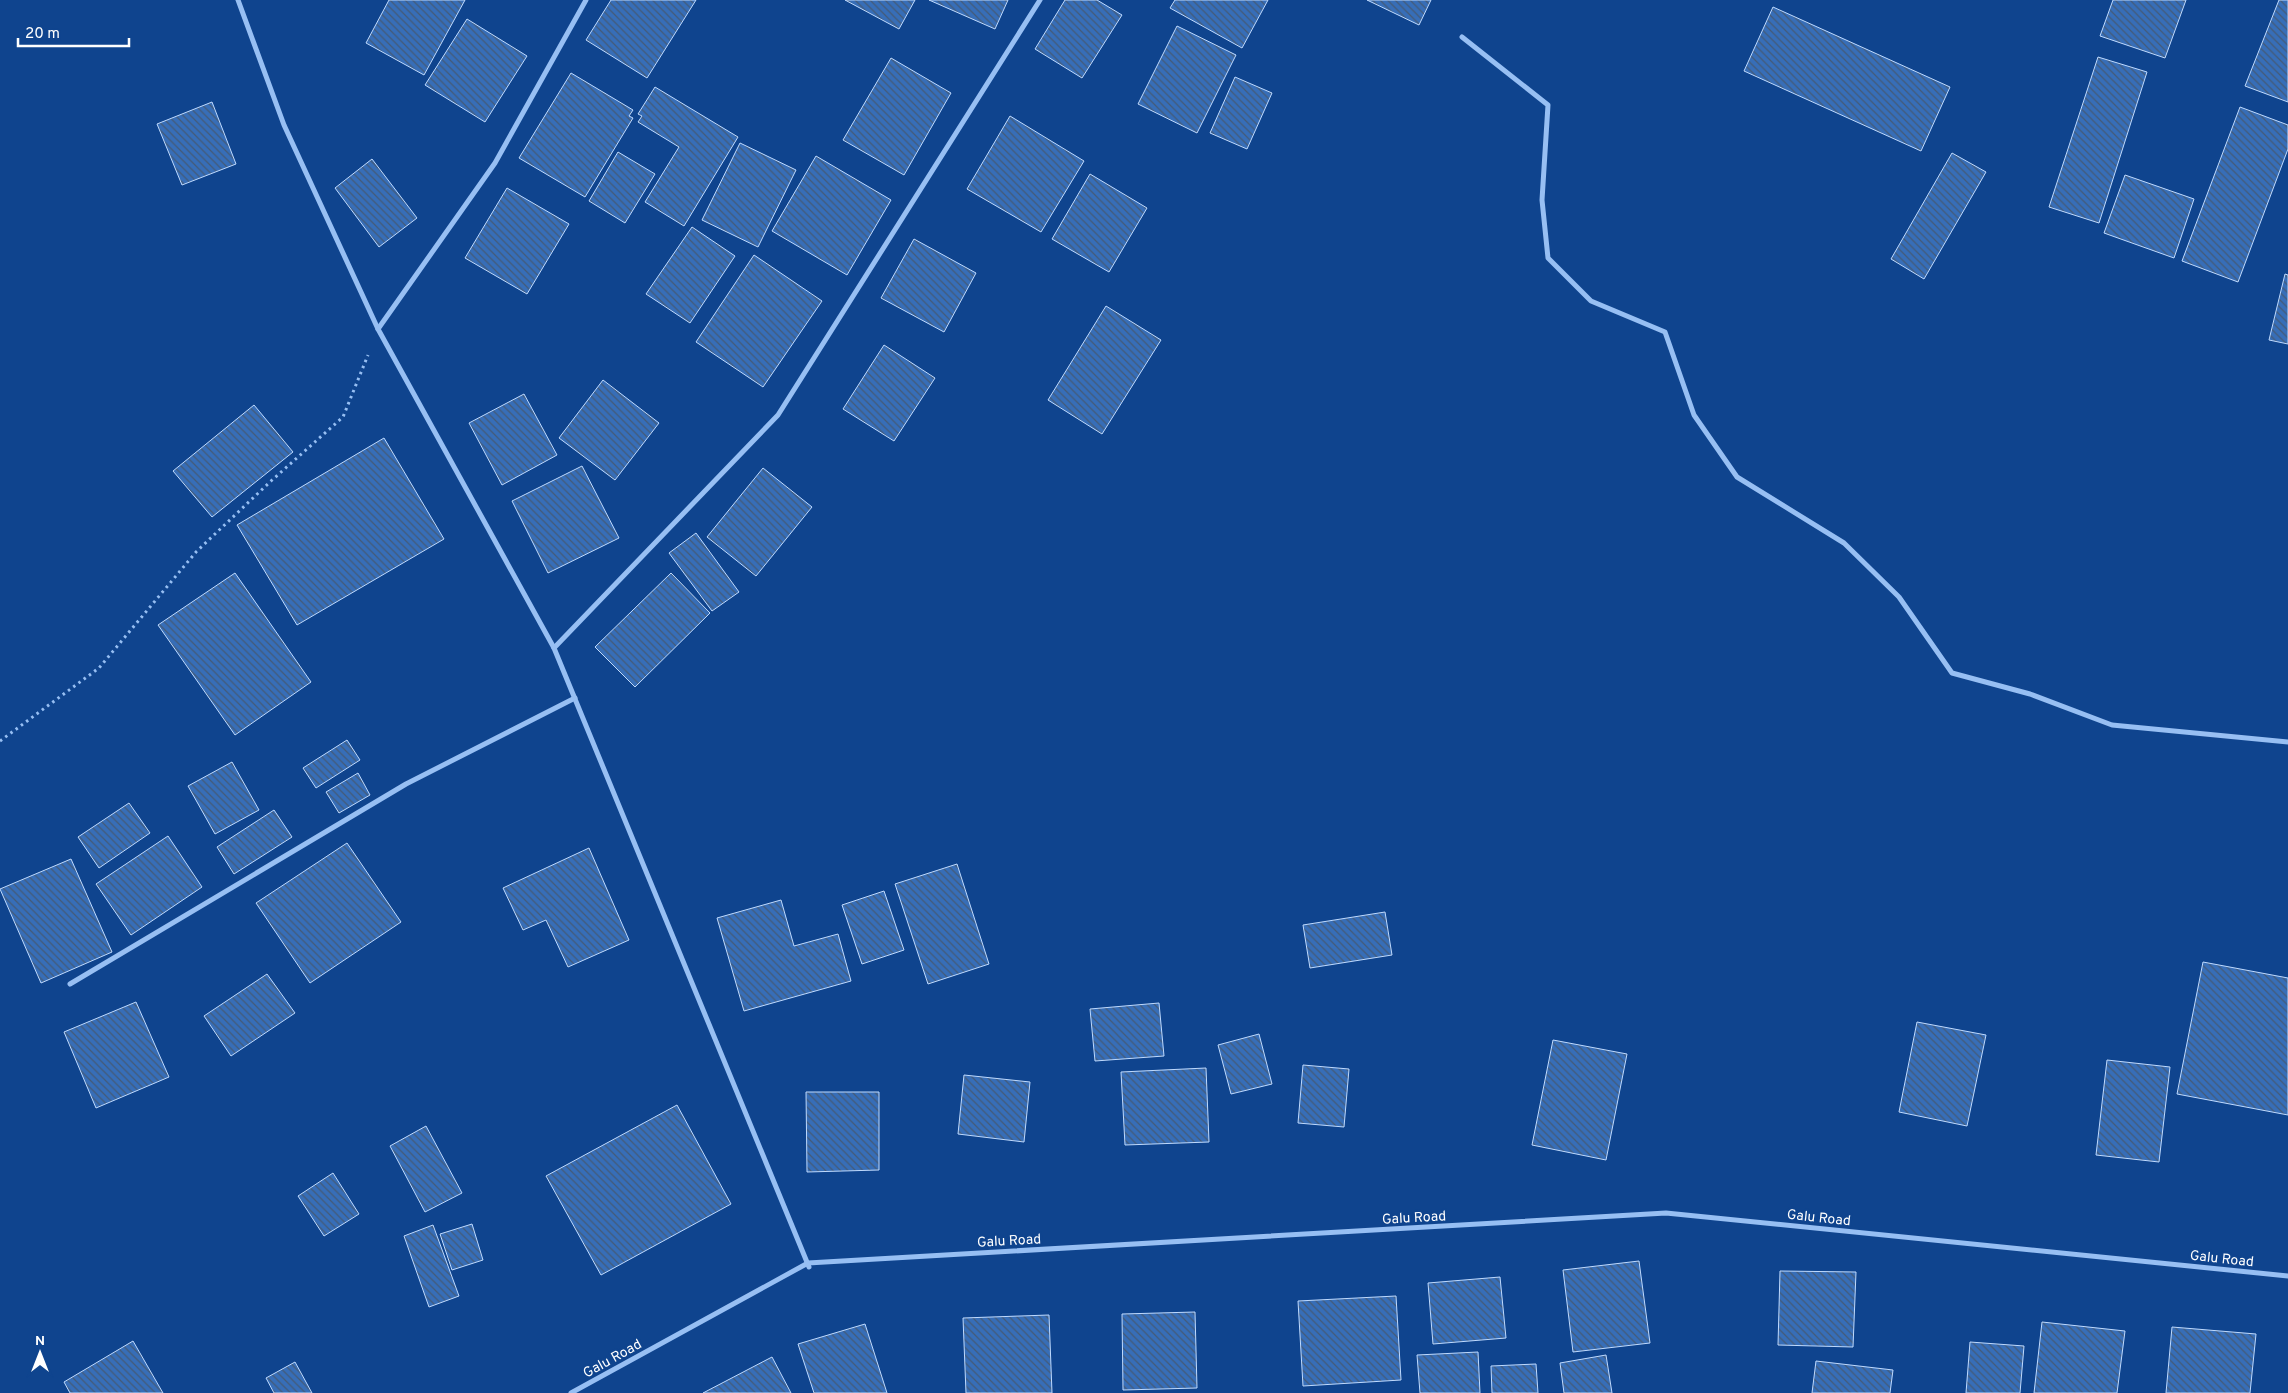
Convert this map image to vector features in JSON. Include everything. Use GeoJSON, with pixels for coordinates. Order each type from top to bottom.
{"type":"FeatureCollection","features":[{"type":"Feature","properties":{"kind":"street"},"geometry":{"type":"LineString","coordinates":[[238,0],[284,125],[378,329],[554,648],[809,1265]]}},
{"type":"Feature","properties":{"kind":"street"},"geometry":{"type":"LineString","coordinates":[[378,329],[495,163],[586,0]]}},
{"type":"Feature","properties":{"kind":"street"},"geometry":{"type":"LineString","coordinates":[[554,648],[778,415],[1040,0]]}},
{"type":"Feature","properties":{"kind":"street"},"geometry":{"type":"LineString","coordinates":[[1462,37],[1548,105],[1542,200],[1548,258],[1591,301],[1665,332],[1694,415],[1737,477],[1844,543],[1899,597],[1952,673],[2030,694],[2112,725],[2288,742]]}},
{"type":"Feature","properties":{"kind":"street"},"geometry":{"type":"LineString","coordinates":[[70,984],[406,784],[575,698]]}},
{"type":"Feature","properties":{"kind":"street","name":"Galu Road"},"geometry":{"type":"LineString","coordinates":[[571,1393],[809,1265],[1666,1213],[2288,1276]]}},
{"type":"Feature","properties":{"kind":"path"},"geometry":{"type":"LineString","coordinates":[[0,742],[99,668],[196,552],[271,481],[343,417],[378,329]]}},
{"type":"Feature","properties":{"kind":"building"},"geometry":{"type":"Polygon","coordinates":[[[389,0],[465,0],[424,75],[366,43],[389,0]]]}},
{"type":"Feature","properties":{"kind":"building"},"geometry":{"type":"Polygon","coordinates":[[[611,0],[696,0],[647,78],[586,40],[611,0]]]}},
{"type":"Feature","properties":{"kind":"building"},"geometry":{"type":"Polygon","coordinates":[[[845,0],[915,0],[899,29],[845,0]]]}},
{"type":"Feature","properties":{"kind":"building"},"geometry":{"type":"Polygon","coordinates":[[[929,0],[1008,0],[995,29],[929,0]]]}},
{"type":"Feature","properties":{"kind":"building"},"geometry":{"type":"Polygon","coordinates":[[[1065,0],[1097,0],[1122,15],[1082,78],[1035,49],[1065,0]]]}},
{"type":"Feature","properties":{"kind":"building"},"geometry":{"type":"Polygon","coordinates":[[[1175,0],[1268,0],[1242,48],[1170,8],[1175,0]]]}},
{"type":"Feature","properties":{"kind":"building"},"geometry":{"type":"Polygon","coordinates":[[[1367,0],[1431,0],[1419,25],[1367,0]]]}},
{"type":"Feature","properties":{"kind":"building"},"geometry":{"type":"Polygon","coordinates":[[[2113,0],[2186,0],[2165,58],[2100,36],[2113,0]]]}},
{"type":"Feature","properties":{"kind":"building"},"geometry":{"type":"Polygon","coordinates":[[[2279,0],[2288,0],[2288,102],[2245,86],[2279,0]]]}},
{"type":"Feature","properties":{"kind":"building"},"geometry":{"type":"Polygon","coordinates":[[[1773,7],[1950,87],[1921,151],[1744,71],[1773,7]]]}},
{"type":"Feature","properties":{"kind":"building"},"geometry":{"type":"Polygon","coordinates":[[[467,19],[527,56],[485,122],[425,85],[467,19]]]}},
{"type":"Feature","properties":{"kind":"building"},"geometry":{"type":"Polygon","coordinates":[[[1177,26],[1236,55],[1197,133],[1138,104],[1177,26]]]}},
{"type":"Feature","properties":{"kind":"building"},"geometry":{"type":"Polygon","coordinates":[[[2098,57],[2147,72],[2099,223],[2049,207],[2098,57]]]}},
{"type":"Feature","properties":{"kind":"building"},"geometry":{"type":"Polygon","coordinates":[[[891,58],[951,93],[904,175],[843,140],[891,58]]]}},
{"type":"Feature","properties":{"kind":"building"},"geometry":{"type":"Polygon","coordinates":[[[571,73],[633,110],[629,116],[633,118],[585,197],[519,158],[571,73]]]}},
{"type":"Feature","properties":{"kind":"building"},"geometry":{"type":"Polygon","coordinates":[[[1235,77],[1272,93],[1247,149],[1210,133],[1235,77]]]}},
{"type":"Feature","properties":{"kind":"building"},"geometry":{"type":"Polygon","coordinates":[[[655,87],[738,137],[684,226],[645,202],[679,147],[638,122],[642,116],[638,114],[655,87]]]}},
{"type":"Feature","properties":{"kind":"building"},"geometry":{"type":"Polygon","coordinates":[[[212,102],[236,164],[182,185],[157,124],[212,102]]]}},
{"type":"Feature","properties":{"kind":"building"},"geometry":{"type":"Polygon","coordinates":[[[2240,107],[2288,125],[2288,149],[2238,282],[2182,261],[2240,107]]]}},
{"type":"Feature","properties":{"kind":"building"},"geometry":{"type":"Polygon","coordinates":[[[1010,116],[1084,161],[1041,232],[967,189],[1010,116]]]}},
{"type":"Feature","properties":{"kind":"building"},"geometry":{"type":"Polygon","coordinates":[[[740,143],[796,170],[758,247],[702,220],[740,143]]]}},
{"type":"Feature","properties":{"kind":"building"},"geometry":{"type":"Polygon","coordinates":[[[618,152],[655,174],[625,223],[589,201],[618,152]]]}},
{"type":"Feature","properties":{"kind":"building"},"geometry":{"type":"Polygon","coordinates":[[[1952,153],[1986,172],[1924,279],[1891,259],[1952,153]]]}},
{"type":"Feature","properties":{"kind":"building"},"geometry":{"type":"Polygon","coordinates":[[[816,156],[891,200],[847,275],[772,231],[816,156]]]}},
{"type":"Feature","properties":{"kind":"building"},"geometry":{"type":"Polygon","coordinates":[[[372,159],[417,218],[379,247],[335,188],[372,159]]]}},
{"type":"Feature","properties":{"kind":"building"},"geometry":{"type":"Polygon","coordinates":[[[1090,174],[1147,208],[1109,272],[1052,239],[1090,174]]]}},
{"type":"Feature","properties":{"kind":"building"},"geometry":{"type":"Polygon","coordinates":[[[2125,175],[2194,199],[2174,258],[2104,233],[2125,175]]]}},
{"type":"Feature","properties":{"kind":"building"},"geometry":{"type":"Polygon","coordinates":[[[507,188],[569,224],[527,294],[465,258],[507,188]]]}},
{"type":"Feature","properties":{"kind":"building"},"geometry":{"type":"Polygon","coordinates":[[[692,227],[735,256],[690,323],[646,294],[692,227]]]}},
{"type":"Feature","properties":{"kind":"building"},"geometry":{"type":"Polygon","coordinates":[[[914,239],[976,273],[944,332],[881,298],[914,239]]]}},
{"type":"Feature","properties":{"kind":"building"},"geometry":{"type":"Polygon","coordinates":[[[754,255],[822,301],[763,387],[696,342],[754,255]]]}},
{"type":"Feature","properties":{"kind":"building"},"geometry":{"type":"Polygon","coordinates":[[[2285,274],[2288,275],[2288,344],[2269,340],[2285,274]]]}},
{"type":"Feature","properties":{"kind":"building"},"geometry":{"type":"Polygon","coordinates":[[[1106,306],[1161,340],[1102,434],[1048,400],[1106,306]]]}},
{"type":"Feature","properties":{"kind":"building"},"geometry":{"type":"Polygon","coordinates":[[[884,345],[935,378],[894,441],[843,409],[884,345]]]}},
{"type":"Feature","properties":{"kind":"building"},"geometry":{"type":"Polygon","coordinates":[[[603,380],[659,423],[615,480],[559,438],[603,380]]]}},
{"type":"Feature","properties":{"kind":"building"},"geometry":{"type":"Polygon","coordinates":[[[524,394],[557,455],[502,485],[469,423],[524,394]]]}},
{"type":"Feature","properties":{"kind":"building"},"geometry":{"type":"Polygon","coordinates":[[[254,405],[293,452],[212,517],[173,471],[254,405]]]}},
{"type":"Feature","properties":{"kind":"building"},"geometry":{"type":"Polygon","coordinates":[[[384,438],[444,539],[297,625],[237,525],[384,438]]]}},
{"type":"Feature","properties":{"kind":"building"},"geometry":{"type":"Polygon","coordinates":[[[582,466],[619,538],[548,573],[512,501],[582,466]]]}},
{"type":"Feature","properties":{"kind":"building"},"geometry":{"type":"Polygon","coordinates":[[[763,468],[812,507],[756,576],[707,537],[763,468]]]}},
{"type":"Feature","properties":{"kind":"building"},"geometry":{"type":"Polygon","coordinates":[[[696,533],[739,592],[712,611],[669,553],[696,533]]]}},
{"type":"Feature","properties":{"kind":"building"},"geometry":{"type":"Polygon","coordinates":[[[235,573],[311,682],[235,735],[158,625],[235,573]]]}},
{"type":"Feature","properties":{"kind":"building"},"geometry":{"type":"Polygon","coordinates":[[[671,573],[710,613],[635,687],[595,647],[671,573]]]}},
{"type":"Feature","properties":{"kind":"building"},"geometry":{"type":"Polygon","coordinates":[[[347,740],[360,760],[316,788],[303,768],[347,740]]]}},
{"type":"Feature","properties":{"kind":"building"},"geometry":{"type":"Polygon","coordinates":[[[232,762],[259,810],[215,834],[188,786],[232,762]]]}},
{"type":"Feature","properties":{"kind":"building"},"geometry":{"type":"Polygon","coordinates":[[[358,773],[370,795],[339,813],[326,792],[358,773]]]}},
{"type":"Feature","properties":{"kind":"building"},"geometry":{"type":"Polygon","coordinates":[[[129,803],[150,833],[99,868],[78,837],[129,803]]]}},
{"type":"Feature","properties":{"kind":"building"},"geometry":{"type":"Polygon","coordinates":[[[274,810],[292,837],[234,874],[217,847],[274,810]]]}},
{"type":"Feature","properties":{"kind":"building"},"geometry":{"type":"Polygon","coordinates":[[[168,836],[202,887],[131,935],[96,884],[168,836]]]}},
{"type":"Feature","properties":{"kind":"building"},"geometry":{"type":"Polygon","coordinates":[[[347,843],[401,922],[310,983],[256,903],[347,843]]]}},
{"type":"Feature","properties":{"kind":"building"},"geometry":{"type":"Polygon","coordinates":[[[589,848],[629,940],[568,967],[546,920],[523,930],[503,888],[589,848]]]}},
{"type":"Feature","properties":{"kind":"building"},"geometry":{"type":"Polygon","coordinates":[[[71,859],[112,952],[41,983],[0,889],[71,859]]]}},
{"type":"Feature","properties":{"kind":"building"},"geometry":{"type":"Polygon","coordinates":[[[957,864],[989,964],[928,984],[895,884],[957,864]]]}},
{"type":"Feature","properties":{"kind":"building"},"geometry":{"type":"Polygon","coordinates":[[[884,891],[904,950],[862,964],[842,905],[884,891]]]}},
{"type":"Feature","properties":{"kind":"building"},"geometry":{"type":"Polygon","coordinates":[[[781,900],[794,946],[838,934],[851,981],[744,1011],[717,918],[781,900]]]}},
{"type":"Feature","properties":{"kind":"building"},"geometry":{"type":"Polygon","coordinates":[[[1385,912],[1392,955],[1310,968],[1303,925],[1385,912]]]}},
{"type":"Feature","properties":{"kind":"building"},"geometry":{"type":"Polygon","coordinates":[[[2203,962],[2288,978],[2288,1115],[2177,1094],[2203,962]]]}},
{"type":"Feature","properties":{"kind":"building"},"geometry":{"type":"Polygon","coordinates":[[[267,974],[295,1013],[231,1056],[204,1016],[267,974]]]}},
{"type":"Feature","properties":{"kind":"building"},"geometry":{"type":"Polygon","coordinates":[[[136,1002],[169,1077],[96,1108],[64,1032],[136,1002]]]}},
{"type":"Feature","properties":{"kind":"building"},"geometry":{"type":"Polygon","coordinates":[[[1159,1003],[1164,1056],[1095,1061],[1090,1009],[1159,1003]]]}},
{"type":"Feature","properties":{"kind":"building"},"geometry":{"type":"Polygon","coordinates":[[[1917,1022],[1986,1035],[1967,1126],[1899,1112],[1917,1022]]]}},
{"type":"Feature","properties":{"kind":"building"},"geometry":{"type":"Polygon","coordinates":[[[1259,1034],[1272,1084],[1231,1094],[1218,1045],[1259,1034]]]}},
{"type":"Feature","properties":{"kind":"building"},"geometry":{"type":"Polygon","coordinates":[[[1553,1040],[1627,1054],[1606,1160],[1532,1145],[1553,1040]]]}},
{"type":"Feature","properties":{"kind":"building"},"geometry":{"type":"Polygon","coordinates":[[[2107,1060],[2170,1067],[2159,1162],[2096,1155],[2107,1060]]]}},
{"type":"Feature","properties":{"kind":"building"},"geometry":{"type":"Polygon","coordinates":[[[1303,1065],[1349,1069],[1344,1127],[1298,1123],[1303,1065]]]}},
{"type":"Feature","properties":{"kind":"building"},"geometry":{"type":"Polygon","coordinates":[[[1206,1068],[1209,1142],[1125,1145],[1121,1072],[1206,1068]]]}},
{"type":"Feature","properties":{"kind":"building"},"geometry":{"type":"Polygon","coordinates":[[[964,1075],[1030,1082],[1024,1142],[958,1134],[964,1075]]]}},
{"type":"Feature","properties":{"kind":"building"},"geometry":{"type":"Polygon","coordinates":[[[806,1092],[879,1092],[879,1170],[807,1172],[806,1092]]]}},
{"type":"Feature","properties":{"kind":"building"},"geometry":{"type":"Polygon","coordinates":[[[677,1105],[731,1204],[601,1275],[546,1176],[677,1105]]]}},
{"type":"Feature","properties":{"kind":"building"},"geometry":{"type":"Polygon","coordinates":[[[426,1126],[462,1193],[425,1212],[390,1146],[426,1126]]]}},
{"type":"Feature","properties":{"kind":"building"},"geometry":{"type":"Polygon","coordinates":[[[333,1173],[359,1214],[324,1236],[298,1196],[333,1173]]]}},
{"type":"Feature","properties":{"kind":"building"},"geometry":{"type":"Polygon","coordinates":[[[472,1224],[483,1260],[452,1270],[440,1234],[472,1224]]]}},
{"type":"Feature","properties":{"kind":"building"},"geometry":{"type":"Polygon","coordinates":[[[433,1225],[459,1296],[429,1307],[404,1236],[433,1225]]]}},
{"type":"Feature","properties":{"kind":"building"},"geometry":{"type":"Polygon","coordinates":[[[1639,1261],[1650,1343],[1573,1352],[1563,1270],[1639,1261]]]}},
{"type":"Feature","properties":{"kind":"building"},"geometry":{"type":"Polygon","coordinates":[[[1780,1271],[1856,1272],[1853,1347],[1778,1345],[1780,1271]]]}},
{"type":"Feature","properties":{"kind":"building"},"geometry":{"type":"Polygon","coordinates":[[[1500,1277],[1506,1338],[1433,1344],[1428,1283],[1500,1277]]]}},
{"type":"Feature","properties":{"kind":"building"},"geometry":{"type":"Polygon","coordinates":[[[1396,1296],[1401,1380],[1303,1386],[1298,1301],[1396,1296]]]}},
{"type":"Feature","properties":{"kind":"building"},"geometry":{"type":"Polygon","coordinates":[[[1195,1312],[1197,1388],[1123,1390],[1122,1314],[1195,1312]]]}},
{"type":"Feature","properties":{"kind":"building"},"geometry":{"type":"Polygon","coordinates":[[[1049,1315],[1052,1393],[966,1393],[963,1318],[1049,1315]]]}},
{"type":"Feature","properties":{"kind":"building"},"geometry":{"type":"Polygon","coordinates":[[[2042,1322],[2125,1331],[2117,1393],[2034,1393],[2042,1322]]]}},
{"type":"Feature","properties":{"kind":"building"},"geometry":{"type":"Polygon","coordinates":[[[865,1324],[887,1393],[814,1393],[798,1344],[865,1324]]]}},
{"type":"Feature","properties":{"kind":"building"},"geometry":{"type":"Polygon","coordinates":[[[2172,1327],[2256,1334],[2250,1393],[2166,1393],[2172,1327]]]}},
{"type":"Feature","properties":{"kind":"building"},"geometry":{"type":"Polygon","coordinates":[[[133,1341],[163,1393],[70,1393],[64,1382],[133,1341]]]}},
{"type":"Feature","properties":{"kind":"building"},"geometry":{"type":"Polygon","coordinates":[[[1970,1342],[2024,1346],[2020,1393],[1966,1393],[1970,1342]]]}},
{"type":"Feature","properties":{"kind":"building"},"geometry":{"type":"Polygon","coordinates":[[[1478,1352],[1480,1393],[1420,1393],[1417,1355],[1478,1352]]]}},
{"type":"Feature","properties":{"kind":"building"},"geometry":{"type":"Polygon","coordinates":[[[1606,1355],[1612,1393],[1564,1393],[1560,1363],[1606,1355]]]}},
{"type":"Feature","properties":{"kind":"building"},"geometry":{"type":"Polygon","coordinates":[[[772,1357],[791,1393],[703,1393],[772,1357]]]}},
{"type":"Feature","properties":{"kind":"building"},"geometry":{"type":"Polygon","coordinates":[[[1816,1361],[1893,1370],[1890,1393],[1812,1393],[1816,1361]]]}},
{"type":"Feature","properties":{"kind":"building"},"geometry":{"type":"Polygon","coordinates":[[[295,1362],[312,1393],[274,1393],[266,1378],[295,1362]]]}},
{"type":"Feature","properties":{"kind":"building"},"geometry":{"type":"Polygon","coordinates":[[[1536,1364],[1538,1393],[1492,1393],[1491,1366],[1536,1364]]]}}]}
